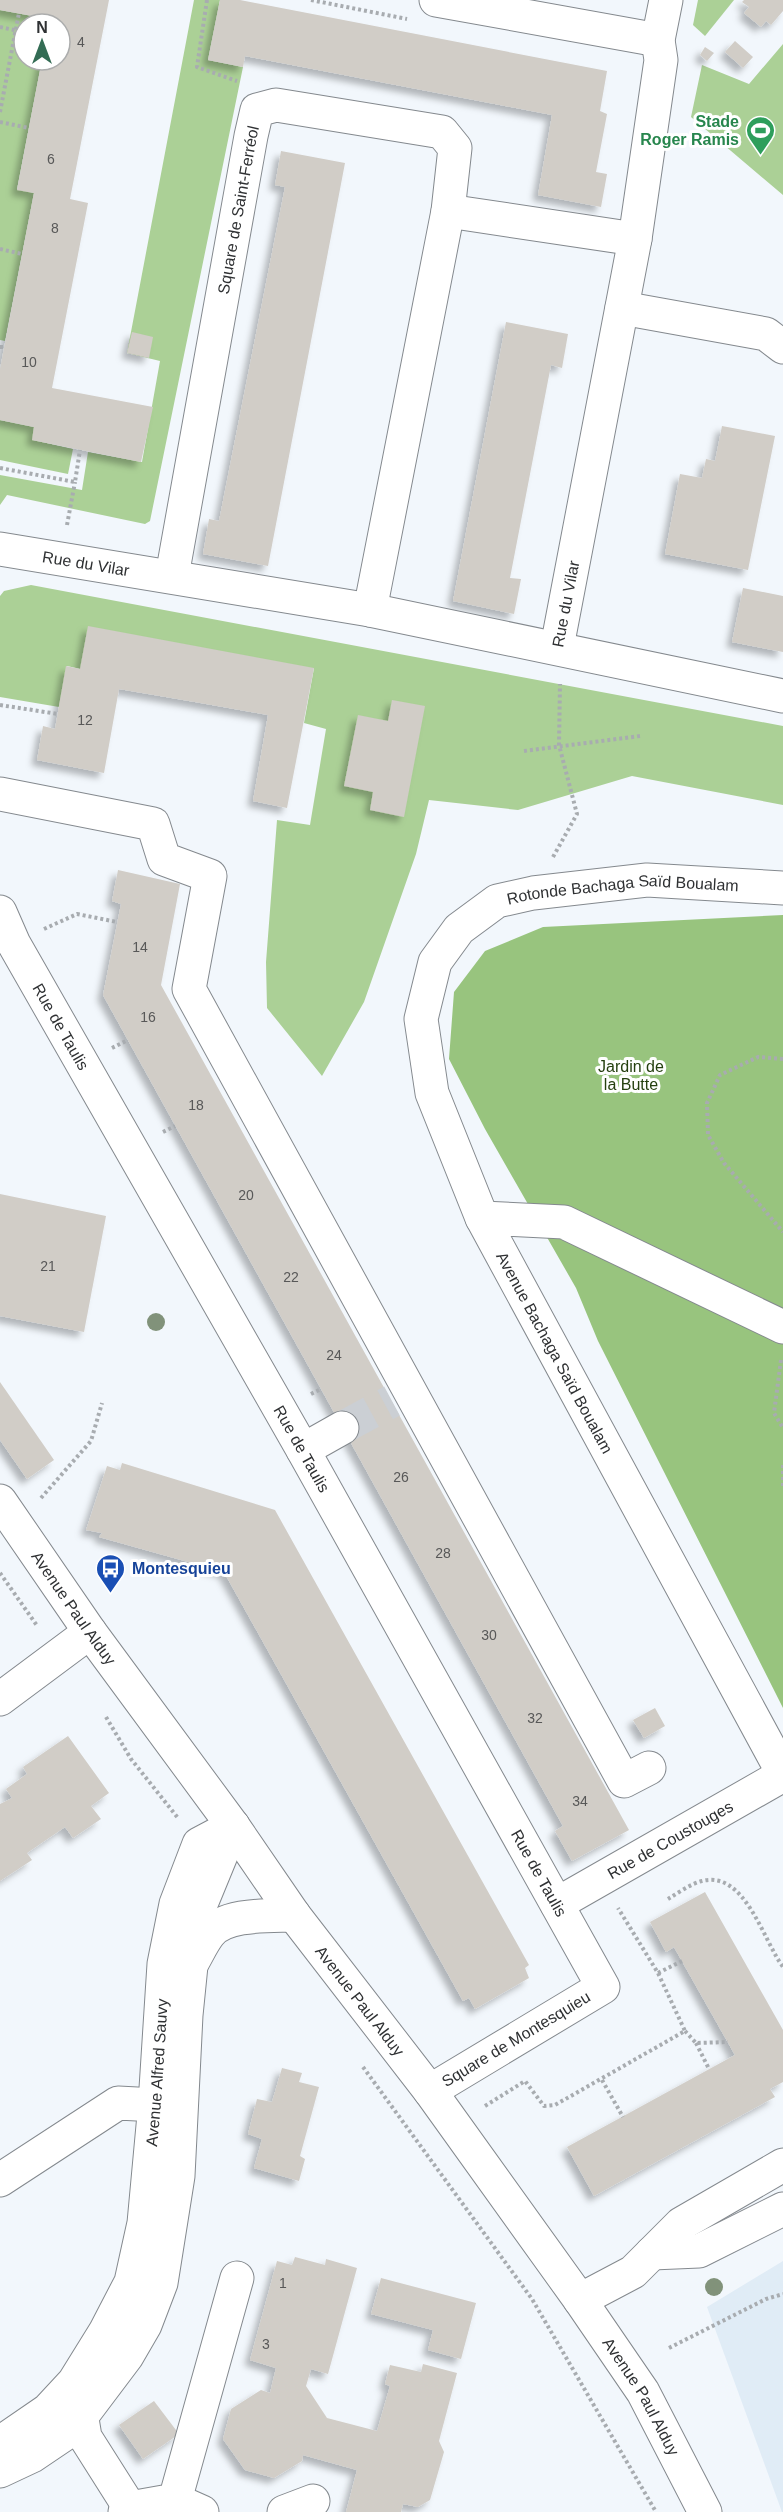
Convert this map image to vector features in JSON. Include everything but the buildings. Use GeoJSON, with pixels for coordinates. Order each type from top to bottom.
{"type":"FeatureCollection","features":[{"type":"Feature","properties":{"kind":"street"},"geometry":{"type":"LineString","coordinates":[[436,0],[658,40]]}},
{"type":"Feature","properties":{"kind":"street","name":"Rue du Vilar"},"geometry":{"type":"LineString","coordinates":[[0,549],[370,610],[557,647],[635,239],[661,60],[658,40],[666,0]]}},
{"type":"Feature","properties":{"kind":"street","name":"Square de Saint-Ferréol"},"geometry":{"type":"LineString","coordinates":[[172,576],[257,110],[276,105],[442,132],[455,148],[448,211],[370,610]]}},
{"type":"Feature","properties":{"kind":"street"},"geometry":{"type":"LineString","coordinates":[[448,211],[635,239]]}},
{"type":"Feature","properties":{"kind":"street"},"geometry":{"type":"LineString","coordinates":[[622,308],[766,334],[783,347]]}},
{"type":"Feature","properties":{"kind":"street"},"geometry":{"type":"LineString","coordinates":[[557,647],[783,696]]}},
{"type":"Feature","properties":{"kind":"street"},"geometry":{"type":"LineString","coordinates":[[0,794],[153,824],[164,859],[210,876],[189,989],[401,1396],[624,1781],[649,1768]]}},
{"type":"Feature","properties":{"kind":"street","name":"Rotonde Bachaga Saïd Boualam"},"geometry":{"type":"LineString","coordinates":[[483,1218],[432,1093],[421,1019],[435,963],[459,929],[497,901],[533,893],[647,880],[783,888]]}},
{"type":"Feature","properties":{"kind":"street","name":"Rue de Taulis"},"geometry":{"type":"LineString","coordinates":[[0,912],[14,944],[303,1450],[603,1987]]}},
{"type":"Feature","properties":{"kind":"street"},"geometry":{"type":"LineString","coordinates":[[483,1218],[564,1222],[782,1338]]}},
{"type":"Feature","properties":{"kind":"street","name":"Avenue Bachaga Saïd Boualam"},"geometry":{"type":"LineString","coordinates":[[483,1218],[783,1774]]}},
{"type":"Feature","properties":{"kind":"street"},"geometry":{"type":"LineString","coordinates":[[303,1450],[342,1428]]}},
{"type":"Feature","properties":{"kind":"street","name":"Avenue Paul Alduy"},"geometry":{"type":"LineString","coordinates":[[8,1513],[90,1632],[233,1826],[294,1915],[430,2091],[580,2300],[643,2392],[705,2512]]}},
{"type":"Feature","properties":{"kind":"street"},"geometry":{"type":"LineString","coordinates":[[0,1699],[90,1632]]}},
{"type":"Feature","properties":{"kind":"street","name":"Rue de Coustouges"},"geometry":{"type":"LineString","coordinates":[[557,1904],[783,1774]]}},
{"type":"Feature","properties":{"kind":"street"},"geometry":{"type":"LineString","coordinates":[[199,1844],[233,1826]]}},
{"type":"Feature","properties":{"kind":"street","name":"Avenue Alfred Sauvy"},"geometry":{"type":"LineString","coordinates":[[72,2423],[74,2382],[105,2332],[131,2282],[167,2105],[190,1967],[196,1916],[233,1826]]}},
{"type":"Feature","properties":{"kind":"street","name":"Avenue Alfred Sauvy"},"geometry":{"type":"LineString","coordinates":[[0,2471],[32,2456],[72,2423],[127,2356],[145,2325],[161,2283],[178,2176],[167,2105],[164,1964],[176,1904],[199,1844]]}},
{"type":"Feature","properties":{"kind":"street","name":"Avenue Alfred Sauvy"},"geometry":{"type":"LineString","coordinates":[[190,1967],[210,1932],[231,1920],[252,1916],[294,1915]]}},
{"type":"Feature","properties":{"kind":"street","name":"Square de Montesquieu"},"geometry":{"type":"LineString","coordinates":[[430,2091],[603,1987]]}},
{"type":"Feature","properties":{"kind":"street"},"geometry":{"type":"LineString","coordinates":[[0,2180],[118,2103],[167,2105]]}},
{"type":"Feature","properties":{"kind":"street"},"geometry":{"type":"LineString","coordinates":[[580,2300],[633,2272],[681,2224],[783,2165]]}},
{"type":"Feature","properties":{"kind":"street"},"geometry":{"type":"LineString","coordinates":[[652,2253],[699,2252],[783,2209]]}},
{"type":"Feature","properties":{"kind":"street"},"geometry":{"type":"LineString","coordinates":[[72,2423],[128,2510],[188,2506],[237,2278]]}},
{"type":"Feature","properties":{"kind":"street","name":"Avenue Alfred Sauvy"},"geometry":{"type":"LineString","coordinates":[[0,2443],[72,2423]]}},
{"type":"Feature","properties":{"kind":"path"},"geometry":{"type":"LineString","coordinates":[[207,0],[197,67],[240,82],[257,110]]}},
{"type":"Feature","properties":{"kind":"path"},"geometry":{"type":"LineString","coordinates":[[0,112],[12,51]]}},
{"type":"Feature","properties":{"kind":"path"},"geometry":{"type":"LineString","coordinates":[[0,122],[29,128]]}},
{"type":"Feature","properties":{"kind":"path"},"geometry":{"type":"LineString","coordinates":[[0,249],[22,254]]}},
{"type":"Feature","properties":{"kind":"path"},"geometry":{"type":"LineString","coordinates":[[60,559],[80,450]]}},
{"type":"Feature","properties":{"kind":"path"},"geometry":{"type":"LineString","coordinates":[[0,468],[75,482]]}},
{"type":"Feature","properties":{"kind":"path"},"geometry":{"type":"LineString","coordinates":[[533,893],[577,814],[559,746],[560,680],[557,647]]}},
{"type":"Feature","properties":{"kind":"path"},"geometry":{"type":"LineString","coordinates":[[0,705],[58,714]]}},
{"type":"Feature","properties":{"kind":"path"},"geometry":{"type":"LineString","coordinates":[[524,751],[640,736]]}},
{"type":"Feature","properties":{"kind":"path"},"geometry":{"type":"LineString","coordinates":[[14,944],[77,914],[117,922]]}},
{"type":"Feature","properties":{"kind":"path"},"geometry":{"type":"LineString","coordinates":[[119,1044],[128,1040]]}},
{"type":"Feature","properties":{"kind":"path"},"geometry":{"type":"LineString","coordinates":[[783,1059],[758,1057],[720,1075],[707,1103],[708,1135],[724,1163],[783,1232]]}},
{"type":"Feature","properties":{"kind":"path"},"geometry":{"type":"LineString","coordinates":[[163,1132],[175,1126]]}},
{"type":"Feature","properties":{"kind":"path"},"geometry":{"type":"LineString","coordinates":[[782,1338],[774,1413],[783,1428]]}},
{"type":"Feature","properties":{"kind":"path"},"geometry":{"type":"LineString","coordinates":[[310,1395],[321,1389]]}},
{"type":"Feature","properties":{"kind":"path"},"geometry":{"type":"LineString","coordinates":[[8,1513],[92,1441],[102,1403]]}},
{"type":"Feature","properties":{"kind":"path"},"geometry":{"type":"LineString","coordinates":[[783,1465],[783,1487]]}},
{"type":"Feature","properties":{"kind":"path"},"geometry":{"type":"LineString","coordinates":[[0,1573],[57,1655]]}},
{"type":"Feature","properties":{"kind":"path"},"geometry":{"type":"LineString","coordinates":[[102,1711],[131,1759],[199,1844]]}},
{"type":"Feature","properties":{"kind":"path"},"geometry":{"type":"LineString","coordinates":[[668,1899],[700,1881],[720,1879],[732,1887],[757,1916],[768,1944],[783,1967]]}},
{"type":"Feature","properties":{"kind":"path"},"geometry":{"type":"LineString","coordinates":[[658,1973],[682,1961]]}},
{"type":"Feature","properties":{"kind":"path"},"geometry":{"type":"LineString","coordinates":[[685,2031],[696,2043],[709,2069]]}},
{"type":"Feature","properties":{"kind":"path"},"geometry":{"type":"LineString","coordinates":[[696,2043],[728,2042]]}},
{"type":"Feature","properties":{"kind":"path"},"geometry":{"type":"LineString","coordinates":[[362,2065],[532,2299],[656,2512]]}},
{"type":"Feature","properties":{"kind":"path"},"geometry":{"type":"LineString","coordinates":[[602,2080],[623,2117]]}},
{"type":"Feature","properties":{"kind":"path"},"geometry":{"type":"LineString","coordinates":[[669,2348],[766,2299],[783,2294]]}},
{"type":"Feature","properties":{"kind":"shaded area"},"geometry":{"type":"Polygon","coordinates":[[[783,2261],[783,2512],[782,2512],[707,2307],[783,2261]]]}},
{"type":"Feature","properties":{"kind":"green space"},"geometry":{"type":"Polygon","coordinates":[[[194,0],[220,0],[208,60],[243,67],[150,521],[145,524],[7,495],[0,505],[0,475],[82,490],[88,452],[142,462],[160,361],[127,353],[194,0]]]}},
{"type":"Feature","properties":{"kind":"green space"},"geometry":{"type":"Polygon","coordinates":[[[698,0],[734,0],[705,36],[693,25],[698,0]]]}},
{"type":"Feature","properties":{"kind":"green space"},"geometry":{"type":"Polygon","coordinates":[[[0,10],[12,12],[12,72],[40,72],[17,189],[34,193],[5,341],[0,340],[0,10]]]}},
{"type":"Feature","properties":{"kind":"green space","name":"Stade Roger Ramis"},"geometry":{"type":"Polygon","coordinates":[[[783,44],[783,195],[691,117],[702,65],[749,84],[783,44]]]}},
{"type":"Feature","properties":{"kind":"green space"},"geometry":{"type":"Polygon","coordinates":[[[0,420],[34,427],[33,440],[73,449],[68,474],[0,460],[0,420]]]}},
{"type":"Feature","properties":{"kind":"green space"},"geometry":{"type":"Polygon","coordinates":[[[31,585],[783,726],[783,805],[632,776],[518,810],[429,800],[416,854],[364,1002],[322,1076],[267,1008],[266,962],[277,820],[310,825],[326,729],[304,723],[314,668],[80,669],[67,666],[59,707],[0,697],[0,596],[4,591],[31,585]]]}},
{"type":"Feature","properties":{"kind":"green space","name":"Jardin de la Butte"},"geometry":{"type":"Polygon","coordinates":[[[783,915],[783,1708],[598,1341],[576,1288],[485,1129],[449,1059],[454,992],[485,951],[543,927],[783,915]]]}},
{"type":"Feature","properties":{"kind":"tunnel"},"geometry":{"type":"LineString","coordinates":[[342,1428],[392,1401]]}},
{"type":"Feature","properties":{"kind":"place","name":"Stade Roger Ramis"},"geometry":{"type":"Point","coordinates":[760,156]}},
{"type":"Feature","properties":{"kind":"place","name":"Montesquieu"},"geometry":{"type":"Point","coordinates":[111,1594]}}]}
